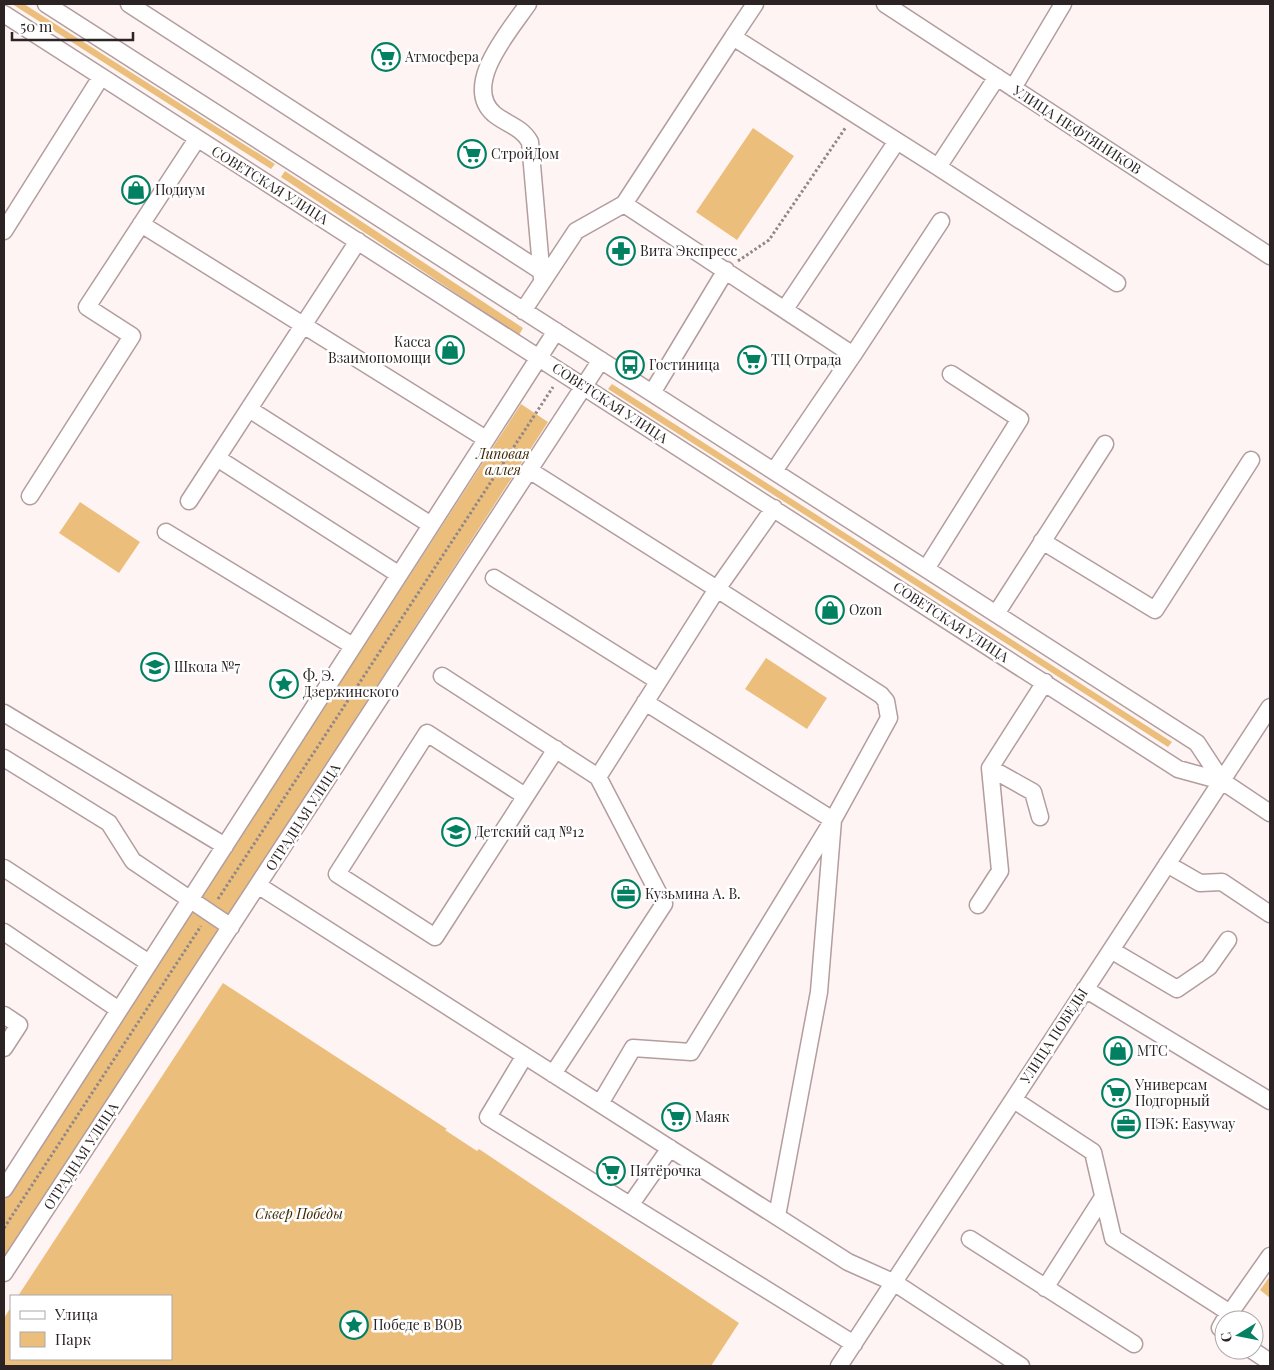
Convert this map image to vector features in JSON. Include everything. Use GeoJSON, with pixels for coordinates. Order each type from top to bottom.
{"type":"FeatureCollection","features":[{"type":"Feature","properties":{"kind":"street","name":"СОВЕТСКАЯ УЛИЦА"},"geometry":{"type":"LineString","coordinates":[[46,4],[1197,743],[1222,781]]}},
{"type":"Feature","properties":{"kind":"street"},"geometry":{"type":"LineString","coordinates":[[129,4],[542,277]]}},
{"type":"Feature","properties":{"kind":"street"},"geometry":{"type":"LineString","coordinates":[[528,4],[487,66],[483,81],[488,106],[494,114],[526,134],[530,142],[542,277]]}},
{"type":"Feature","properties":{"kind":"street"},"geometry":{"type":"LineString","coordinates":[[524,311],[542,277],[576,230],[624,204],[754,4]]}},
{"type":"Feature","properties":{"kind":"street","name":"УЛИЦА НЕФТЯНИКОВ"},"geometry":{"type":"LineString","coordinates":[[885,4],[1270,256]]}},
{"type":"Feature","properties":{"kind":"street"},"geometry":{"type":"LineString","coordinates":[[1013,88],[1063,4]]}},
{"type":"Feature","properties":{"kind":"street","name":"СОВЕТСКАЯ УЛИЦА"},"geometry":{"type":"LineString","coordinates":[[4,14],[1178,769],[1222,781],[1270,813]]}},
{"type":"Feature","properties":{"kind":"street"},"geometry":{"type":"LineString","coordinates":[[733,37],[1118,282]]}},
{"type":"Feature","properties":{"kind":"street"},"geometry":{"type":"LineString","coordinates":[[4,232],[101,77]]}},
{"type":"Feature","properties":{"kind":"street"},"geometry":{"type":"LineString","coordinates":[[938,167],[997,77]]}},
{"type":"Feature","properties":{"kind":"street"},"geometry":{"type":"LineString","coordinates":[[30,496],[132,336],[87,307],[198,139]]}},
{"type":"Feature","properties":{"kind":"street"},"geometry":{"type":"LineString","coordinates":[[785,309],[897,141]]}},
{"type":"Feature","properties":{"kind":"street"},"geometry":{"type":"LineString","coordinates":[[624,204],[853,355]]}},
{"type":"Feature","properties":{"kind":"street"},"geometry":{"type":"LineString","coordinates":[[774,471],[853,355],[940,221]]}},
{"type":"Feature","properties":{"kind":"street"},"geometry":{"type":"LineString","coordinates":[[141,224],[486,439]]}},
{"type":"Feature","properties":{"kind":"street"},"geometry":{"type":"LineString","coordinates":[[189,501],[358,241]]}},
{"type":"Feature","properties":{"kind":"street"},"geometry":{"type":"LineString","coordinates":[[652,393],[726,270]]}},
{"type":"Feature","properties":{"kind":"street"},"geometry":{"type":"LineString","coordinates":[[4,1189],[398,574],[556,332]]}},
{"type":"Feature","properties":{"kind":"street","name":"ОТРАДНАЯ УЛИЦА"},"geometry":{"type":"LineString","coordinates":[[4,1273],[601,360]]}},
{"type":"Feature","properties":{"kind":"street"},"geometry":{"type":"LineString","coordinates":[[926,569],[1020,419],[951,374]]}},
{"type":"Feature","properties":{"kind":"street"},"geometry":{"type":"LineString","coordinates":[[249,409],[431,525]]}},
{"type":"Feature","properties":{"kind":"street"},"geometry":{"type":"LineString","coordinates":[[996,614],[1105,444]]}},
{"type":"Feature","properties":{"kind":"street"},"geometry":{"type":"LineString","coordinates":[[217,458],[398,574]]}},
{"type":"Feature","properties":{"kind":"street"},"geometry":{"type":"LineString","coordinates":[[1042,541],[1155,610],[1252,460]]}},
{"type":"Feature","properties":{"kind":"street"},"geometry":{"type":"LineString","coordinates":[[529,470],[718,589],[881,695],[886,701],[890,718],[833,820],[691,1052],[633,1048],[601,1102]]}},
{"type":"Feature","properties":{"kind":"street"},"geometry":{"type":"LineString","coordinates":[[598,777],[718,589],[774,508]]}},
{"type":"Feature","properties":{"kind":"street"},"geometry":{"type":"LineString","coordinates":[[166,532],[353,646]]}},
{"type":"Feature","properties":{"kind":"street"},"geometry":{"type":"LineString","coordinates":[[494,578],[658,681]]}},
{"type":"Feature","properties":{"kind":"street"},"geometry":{"type":"LineString","coordinates":[[442,676],[598,777],[664,904],[553,1074]]}},
{"type":"Feature","properties":{"kind":"street"},"geometry":{"type":"LineString","coordinates":[[978,905],[1000,871],[990,768],[1045,682]]}},
{"type":"Feature","properties":{"kind":"street"},"geometry":{"type":"LineString","coordinates":[[645,702],[833,820]]}},
{"type":"Feature","properties":{"kind":"street","name":"УЛИЦА ПОБЕДЫ"},"geometry":{"type":"LineString","coordinates":[[839,1366],[1270,707]]}},
{"type":"Feature","properties":{"kind":"street"},"geometry":{"type":"LineString","coordinates":[[4,713],[225,846]]}},
{"type":"Feature","properties":{"kind":"street"},"geometry":{"type":"LineString","coordinates":[[526,796],[427,733],[337,874],[435,937],[526,796],[556,749]]}},
{"type":"Feature","properties":{"kind":"street"},"geometry":{"type":"LineString","coordinates":[[4,758],[109,823],[133,861],[231,926]]}},
{"type":"Feature","properties":{"kind":"street"},"geometry":{"type":"LineString","coordinates":[[990,768],[1033,792],[1040,817]]}},
{"type":"Feature","properties":{"kind":"street"},"geometry":{"type":"LineString","coordinates":[[777,1216],[819,992],[833,820]]}},
{"type":"Feature","properties":{"kind":"street"},"geometry":{"type":"LineString","coordinates":[[1167,864],[1200,883],[1222,882],[1270,914]]}},
{"type":"Feature","properties":{"kind":"street"},"geometry":{"type":"LineString","coordinates":[[4,868],[149,963]]}},
{"type":"Feature","properties":{"kind":"street"},"geometry":{"type":"LineString","coordinates":[[258,886],[524,1057],[601,1102],[848,1262],[895,1283],[1021,1366]]}},
{"type":"Feature","properties":{"kind":"street"},"geometry":{"type":"LineString","coordinates":[[4,932],[119,1010]]}},
{"type":"Feature","properties":{"kind":"street"},"geometry":{"type":"LineString","coordinates":[[1111,950],[1177,989],[1209,967],[1228,940]]}},
{"type":"Feature","properties":{"kind":"street"},"geometry":{"type":"LineString","coordinates":[[1086,988],[1270,1101]]}},
{"type":"Feature","properties":{"kind":"street"},"geometry":{"type":"LineString","coordinates":[[4,1015],[19,1025],[4,1048]]}},
{"type":"Feature","properties":{"kind":"street"},"geometry":{"type":"LineString","coordinates":[[524,1057],[488,1117],[854,1344]]}},
{"type":"Feature","properties":{"kind":"street"},"geometry":{"type":"LineString","coordinates":[[1014,1100],[1093,1152],[1113,1238],[1215,1310]]}},
{"type":"Feature","properties":{"kind":"street"},"geometry":{"type":"LineString","coordinates":[[631,1204],[670,1148]]}},
{"type":"Feature","properties":{"kind":"street"},"geometry":{"type":"LineString","coordinates":[[1045,1288],[1103,1197]]}},
{"type":"Feature","properties":{"kind":"street"},"geometry":{"type":"LineString","coordinates":[[970,1239],[1134,1344]]}},
{"type":"Feature","properties":{"kind":"street"},"geometry":{"type":"LineString","coordinates":[[1232,1310],[1270,1256]]}},
{"type":"Feature","properties":{"kind":"path"},"geometry":{"type":"LineString","coordinates":[[726,270],[769,240],[854,114]]}},
{"type":"Feature","properties":{"kind":"path"},"geometry":{"type":"LineString","coordinates":[[4,1228],[553,387]]}},
{"type":"Feature","properties":{"kind":"green space"},"geometry":{"type":"Polygon","coordinates":[[[12,4],[24,4],[275,164],[271,169],[12,4]]]}},
{"type":"Feature","properties":{"kind":"green space"},"geometry":{"type":"Polygon","coordinates":[[[753,128],[794,156],[737,240],[696,212],[753,128]]]}},
{"type":"Feature","properties":{"kind":"green space"},"geometry":{"type":"Polygon","coordinates":[[[285,171],[523,328],[519,335],[281,177],[285,171]]]}},
{"type":"Feature","properties":{"kind":"green space"},"geometry":{"type":"Polygon","coordinates":[[[612,384],[1172,742],[1168,747],[608,389],[612,384]]]}},
{"type":"Feature","properties":{"kind":"green space","name":"Липовая аллея"},"geometry":{"type":"Polygon","coordinates":[[[521,404],[548,422],[4,1261],[4,1201],[521,404]]]}},
{"type":"Feature","properties":{"kind":"green space"},"geometry":{"type":"Polygon","coordinates":[[[80,502],[140,542],[119,573],[59,533],[80,502]]]}},
{"type":"Feature","properties":{"kind":"green space"},"geometry":{"type":"Polygon","coordinates":[[[766,658],[827,698],[807,729],[745,689],[766,658]]]}},
{"type":"Feature","properties":{"kind":"green space","name":"Сквер Победы"},"geometry":{"type":"Polygon","coordinates":[[[223,983],[447,1129],[445,1130],[477,1151],[479,1149],[739,1323],[711,1366],[4,1366],[4,1318],[10,1309],[10,1360],[172,1360],[172,1295],[19,1295],[223,983]]]}},
{"type":"Feature","properties":{"kind":"green space"},"geometry":{"type":"Polygon","coordinates":[[[1270,1276],[1270,1298],[1260,1290],[1270,1276]]]}},
{"type":"Feature","properties":{"kind":"place","name":"Атмосфера"},"geometry":{"type":"Point","coordinates":[386,57]}},
{"type":"Feature","properties":{"kind":"place","name":"СтройДом"},"geometry":{"type":"Point","coordinates":[472,154]}},
{"type":"Feature","properties":{"kind":"place","name":"Подиум"},"geometry":{"type":"Point","coordinates":[136,190]}},
{"type":"Feature","properties":{"kind":"place","name":"Вита Экспресс"},"geometry":{"type":"Point","coordinates":[621,251]}},
{"type":"Feature","properties":{"kind":"place","name":"Касса Взаимопомощи"},"geometry":{"type":"Point","coordinates":[450,350]}},
{"type":"Feature","properties":{"kind":"place","name":"ТЦ Отрада"},"geometry":{"type":"Point","coordinates":[752,360]}},
{"type":"Feature","properties":{"kind":"place","name":"Гостиница"},"geometry":{"type":"Point","coordinates":[630,365]}},
{"type":"Feature","properties":{"kind":"place","name":"Ozon"},"geometry":{"type":"Point","coordinates":[830,610]}},
{"type":"Feature","properties":{"kind":"place","name":"Школа №7"},"geometry":{"type":"Point","coordinates":[155,667]}},
{"type":"Feature","properties":{"kind":"place","name":"Ф. Э. Дзержинского"},"geometry":{"type":"Point","coordinates":[284,684]}},
{"type":"Feature","properties":{"kind":"place","name":"Детский сад №12"},"geometry":{"type":"Point","coordinates":[456,832]}},
{"type":"Feature","properties":{"kind":"place","name":"Кузьмина А. В."},"geometry":{"type":"Point","coordinates":[626,894]}},
{"type":"Feature","properties":{"kind":"place","name":"МТС"},"geometry":{"type":"Point","coordinates":[1118,1051]}},
{"type":"Feature","properties":{"kind":"place","name":"Универсам Подгорный"},"geometry":{"type":"Point","coordinates":[1116,1093]}},
{"type":"Feature","properties":{"kind":"place","name":"Маяк"},"geometry":{"type":"Point","coordinates":[676,1117]}},
{"type":"Feature","properties":{"kind":"place","name":"ПЭК: Easyway"},"geometry":{"type":"Point","coordinates":[1126,1124]}},
{"type":"Feature","properties":{"kind":"place","name":"Пятёрочка"},"geometry":{"type":"Point","coordinates":[611,1171]}},
{"type":"Feature","properties":{"kind":"place","name":"Победе в ВОВ"},"geometry":{"type":"Point","coordinates":[354,1325]}}]}
